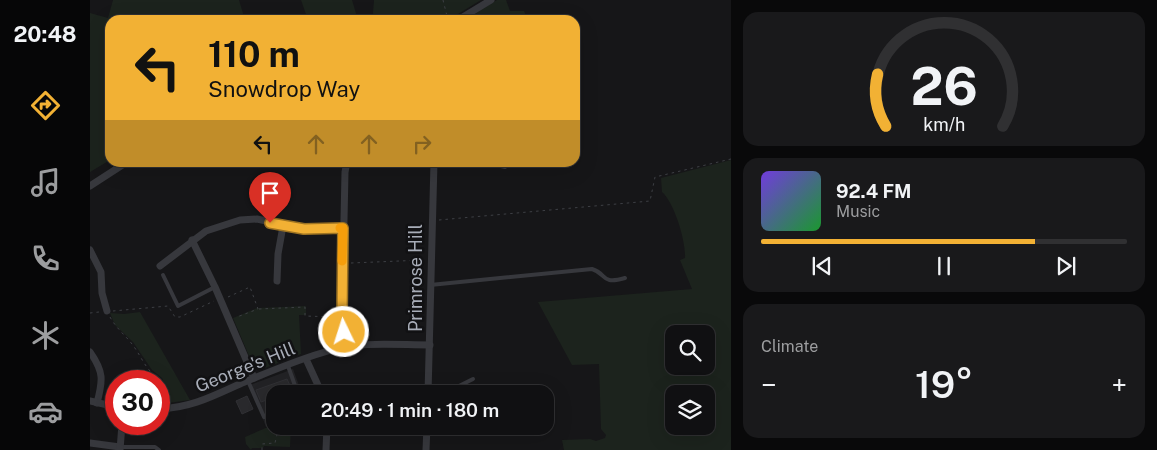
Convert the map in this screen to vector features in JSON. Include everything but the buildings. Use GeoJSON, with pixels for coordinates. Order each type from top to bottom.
{"type":"FeatureCollection","features":[{"type":"Feature","properties":{"kind":"street"},"geometry":{"type":"LineString","coordinates":[[466,15],[491,0]]}},
{"type":"Feature","properties":{"kind":"street"},"geometry":{"type":"LineString","coordinates":[[90,186],[119,167]]}},
{"type":"Feature","properties":{"kind":"street"},"geometry":{"type":"LineString","coordinates":[[346,167],[342,263],[342,317],[346,346]]}},
{"type":"Feature","properties":{"kind":"street","name":"Primrose Hill"},"geometry":{"type":"LineString","coordinates":[[428,385],[434,167]]}},
{"type":"Feature","properties":{"kind":"street"},"geometry":{"type":"LineString","coordinates":[[160,266],[206,231],[240,220],[257,219],[304,229],[343,228]]}},
{"type":"Feature","properties":{"kind":"street"},"geometry":{"type":"LineString","coordinates":[[277,280],[278,254],[283,226]]}},
{"type":"Feature","properties":{"kind":"street"},"geometry":{"type":"LineString","coordinates":[[192,240],[215,287],[218,300],[229,320],[251,379]]}},
{"type":"Feature","properties":{"kind":"street"},"geometry":{"type":"LineString","coordinates":[[90,250],[101,272],[102,293],[107,311]]}},
{"type":"Feature","properties":{"kind":"street","name":"George's Hill"},"geometry":{"type":"LineString","coordinates":[[170,408],[189,406],[251,379],[346,346],[364,344],[430,345]]}},
{"type":"Feature","properties":{"kind":"street"},"geometry":{"type":"LineString","coordinates":[[90,352],[100,366],[103,382],[93,402]]}},
{"type":"Feature","properties":{"kind":"street"},"geometry":{"type":"LineString","coordinates":[[306,359],[318,385]]}},
{"type":"Feature","properties":{"kind":"street"},"geometry":{"type":"LineString","coordinates":[[90,443],[120,448],[121,435]]}},
{"type":"Feature","properties":{"kind":"street"},"geometry":{"type":"LineString","coordinates":[[326,450],[327,435]]}},
{"type":"Feature","properties":{"kind":"street"},"geometry":{"type":"LineString","coordinates":[[426,450],[427,435]]}},
{"type":"Feature","properties":{"kind":"lane"},"geometry":{"type":"LineString","coordinates":[[430,285],[592,269],[605,279],[625,278]]}},
{"type":"Feature","properties":{"kind":"lane"},"geometry":{"type":"LineString","coordinates":[[163,275],[178,306],[215,287]]}},
{"type":"Feature","properties":{"kind":"lane"},"geometry":{"type":"LineString","coordinates":[[288,366],[295,385]]}},
{"type":"Feature","properties":{"kind":"lane"},"geometry":{"type":"LineString","coordinates":[[251,379],[264,417],[266,416]]}},
{"type":"Feature","properties":{"kind":"lane"},"geometry":{"type":"LineString","coordinates":[[462,385],[473,379]]}},
{"type":"Feature","properties":{"kind":"lane"},"geometry":{"type":"LineString","coordinates":[[120,448],[155,447],[160,450]]}},
{"type":"Feature","properties":{"kind":"path"},"geometry":{"type":"LineString","coordinates":[[443,0],[447,15]]}},
{"type":"Feature","properties":{"kind":"path"},"geometry":{"type":"LineString","coordinates":[[431,221],[650,201],[655,177],[731,159]]}},
{"type":"Feature","properties":{"kind":"path"},"geometry":{"type":"LineString","coordinates":[[342,263],[430,259]]}},
{"type":"Feature","properties":{"kind":"path"},"geometry":{"type":"LineString","coordinates":[[90,313],[168,306],[175,317],[180,317],[250,287],[258,309]]}},
{"type":"Feature","properties":{"kind":"path"},"geometry":{"type":"LineString","coordinates":[[229,320],[258,309],[306,306],[305,316],[338,317]]}},
{"type":"Feature","properties":{"kind":"path"},"geometry":{"type":"LineString","coordinates":[[107,311],[114,325],[131,343],[149,370]]}},
{"type":"Feature","properties":{"kind":"path"},"geometry":{"type":"LineString","coordinates":[[262,450],[262,444],[275,443],[277,435]]}},
{"type":"Feature","properties":{"kind":"shaded area"},"geometry":{"type":"Polygon","coordinates":[[[113,0],[239,0],[244,15],[109,15],[113,0]]]}},
{"type":"Feature","properties":{"kind":"shaded area"},"geometry":{"type":"Polygon","coordinates":[[[301,0],[352,0],[356,15],[306,15],[301,0]]]}},
{"type":"Feature","properties":{"kind":"shaded area"},"geometry":{"type":"Polygon","coordinates":[[[374,0],[481,0],[456,15],[373,15],[374,0]]]}},
{"type":"Feature","properties":{"kind":"shaded area"},"geometry":{"type":"Polygon","coordinates":[[[497,0],[506,0],[510,11],[524,11],[526,15],[473,15],[497,0]]]}},
{"type":"Feature","properties":{"kind":"shaded area"},"geometry":{"type":"Polygon","coordinates":[[[90,13],[105,17],[105,163],[90,172],[90,13]]]}},
{"type":"Feature","properties":{"kind":"shaded area"},"geometry":{"type":"Polygon","coordinates":[[[731,160],[731,450],[564,450],[562,440],[590,439],[596,441],[605,438],[606,435],[601,429],[599,364],[572,365],[538,302],[692,289],[680,260],[685,258],[681,232],[671,204],[662,192],[661,178],[731,160]]]}},
{"type":"Feature","properties":{"kind":"shaded area"},"geometry":{"type":"Polygon","coordinates":[[[306,306],[306,315],[299,315],[301,354],[265,368],[252,363],[233,318],[257,308],[306,306]]]}},
{"type":"Feature","properties":{"kind":"shaded area"},"geometry":{"type":"Polygon","coordinates":[[[140,312],[190,400],[170,403],[170,370],[152,370],[133,342],[115,325],[110,313],[140,312]]]}},
{"type":"Feature","properties":{"kind":"shaded area"},"geometry":{"type":"Polygon","coordinates":[[[293,369],[299,385],[266,385],[266,427],[250,385],[293,369]]]}},
{"type":"Feature","properties":{"kind":"shaded area"},"geometry":{"type":"Polygon","coordinates":[[[266,428],[266,435],[291,435],[290,447],[264,446],[263,448],[252,448],[251,450],[246,444],[245,437],[266,428]]]}},
{"type":"Feature","properties":{"kind":"slow traffic"},"geometry":{"type":"LineString","coordinates":[[340,228],[343,228],[342,261]]}},
{"type":"Feature","properties":{"kind":"route"},"geometry":{"type":"LineString","coordinates":[[270,223],[304,229],[343,228],[342,317],[344,332]]}}]}
